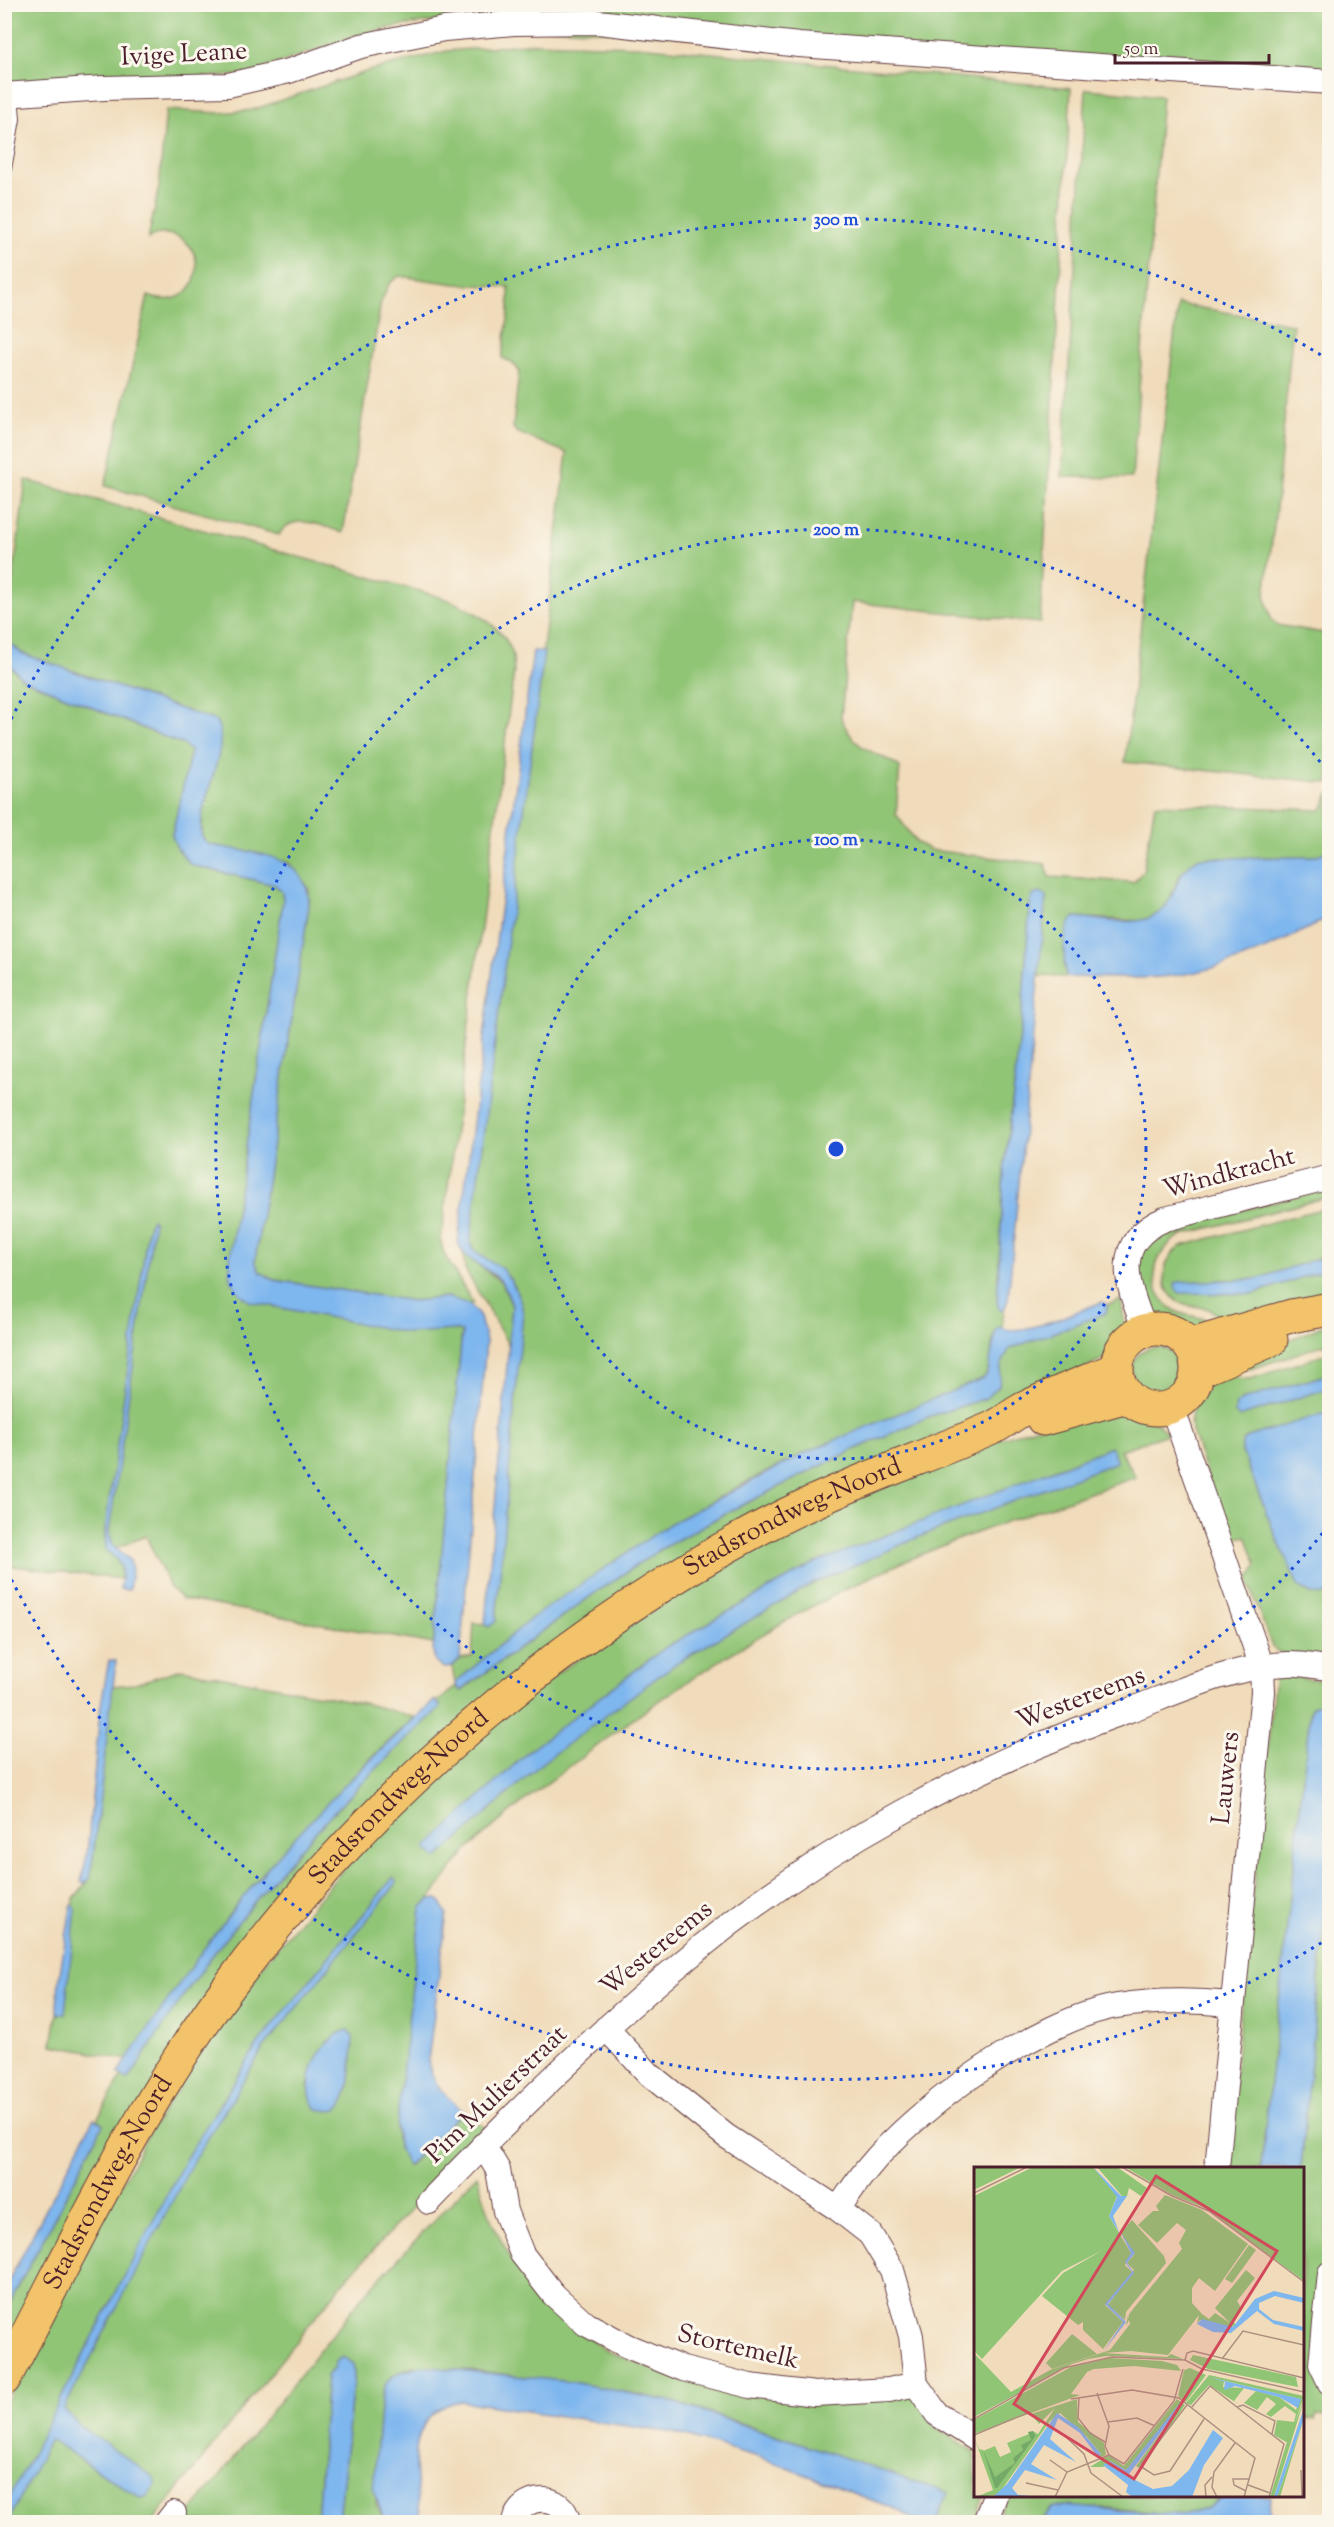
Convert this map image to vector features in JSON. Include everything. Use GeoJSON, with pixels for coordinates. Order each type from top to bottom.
{"type":"FeatureCollection","features":[{"type":"Feature","properties":{"kind":"main road"},"geometry":{"type":"LineString","coordinates":[[1194,1358],[1298,1329],[1328,1309]]}},
{"type":"Feature","properties":{"kind":"main road"},"geometry":{"type":"LineString","coordinates":[[1162,1328],[1178,1334],[1194,1358],[1194,1385],[1185,1398],[1172,1407],[1156,1410],[1140,1406],[1122,1383],[1120,1352],[1130,1338],[1145,1330],[1162,1328]]}},
{"type":"Feature","properties":{"kind":"main road","name":"Stadsrondweg-Noord"},"geometry":{"type":"LineString","coordinates":[[4,2379],[113,2170],[156,2097],[223,1995],[304,1893],[386,1804],[462,1734],[548,1663],[661,1586],[768,1524],[857,1481],[994,1427],[1028,1423],[1122,1383]]}},
{"type":"Feature","properties":{"kind":"street","name":"Ivige Leane"},"geometry":{"type":"LineString","coordinates":[[8,94],[104,88],[228,85],[289,71],[361,46],[444,29],[514,23],[598,21],[799,45],[1329,82]]}},
{"type":"Feature","properties":{"kind":"street","name":"Windkracht"},"geometry":{"type":"LineString","coordinates":[[1145,1330],[1128,1288],[1126,1272],[1131,1251],[1143,1231],[1165,1219],[1329,1177]]}},
{"type":"Feature","properties":{"kind":"street","name":"Lauwers"},"geometry":{"type":"LineString","coordinates":[[1172,1407],[1262,1667],[1264,1704],[1231,2004],[1217,2167]]}},
{"type":"Feature","properties":{"kind":"street","name":"Westereems"},"geometry":{"type":"LineString","coordinates":[[974,2438],[937,2414],[916,2384],[911,2336],[892,2270],[870,2234],[838,2209],[726,2136],[650,2075],[606,2028],[697,1950],[775,1893],[876,1827],[974,1774],[1068,1732],[1225,1675],[1288,1664],[1329,1668]]}},
{"type":"Feature","properties":{"kind":"street"},"geometry":{"type":"LineString","coordinates":[[838,2209],[869,2166],[923,2114],[995,2061],[1055,2026],[1116,2006],[1188,2000],[1231,2004]]}},
{"type":"Feature","properties":{"kind":"street","name":"Pim Mulierstraat"},"geometry":{"type":"LineString","coordinates":[[429,2202],[483,2145],[606,2028]]}},
{"type":"Feature","properties":{"kind":"street","name":"Stortemelk"},"geometry":{"type":"LineString","coordinates":[[483,2145],[498,2170],[505,2211],[522,2254],[553,2294],[586,2324],[627,2346],[683,2369],[750,2386],[815,2394],[889,2390],[916,2384]]}},
{"type":"Feature","properties":{"kind":"street"},"geometry":{"type":"LineString","coordinates":[[1329,2273],[1321,2364],[1329,2383]]}},
{"type":"Feature","properties":{"kind":"street"},"geometry":{"type":"LineString","coordinates":[[986,2523],[995,2497]]}},
{"type":"Feature","properties":{"kind":"street"},"geometry":{"type":"LineString","coordinates":[[514,2523],[521,2508],[537,2499],[556,2503],[563,2510],[568,2523]]}},
{"type":"Feature","properties":{"kind":"lane"},"geometry":{"type":"LineString","coordinates":[[4,175],[14,119],[8,94]]}},
{"type":"Feature","properties":{"kind":"green space"},"geometry":{"type":"Polygon","coordinates":[[[5,5],[1329,5],[1329,76],[442,21],[399,26],[358,35],[246,75],[5,85],[5,5]]]}},
{"type":"Feature","properties":{"kind":"green space"},"geometry":{"type":"Polygon","coordinates":[[[534,43],[638,46],[1071,88],[1040,623],[852,602],[841,718],[847,730],[859,744],[900,767],[896,814],[916,842],[930,850],[1046,864],[1049,877],[1134,882],[1143,871],[1155,804],[1322,810],[1329,793],[1329,851],[1310,857],[1198,858],[1179,876],[1169,902],[1158,914],[1141,921],[1075,917],[1064,964],[1066,977],[1037,976],[1046,896],[1033,895],[1030,904],[1021,1028],[1004,1172],[997,1302],[999,1309],[1004,1310],[1002,1327],[996,1329],[989,1367],[984,1378],[811,1451],[715,1499],[637,1547],[563,1599],[455,1683],[452,1667],[460,1659],[472,1657],[474,1623],[486,1626],[496,1621],[515,1287],[502,1269],[475,1252],[470,1242],[567,453],[516,432],[513,427],[519,371],[512,362],[502,358],[509,312],[509,287],[455,284],[399,276],[389,284],[381,302],[343,533],[318,524],[300,522],[284,528],[279,535],[105,486],[148,296],[167,299],[181,295],[191,286],[196,274],[196,260],[191,247],[180,238],[163,234],[154,235],[148,239],[159,187],[166,110],[221,113],[252,110],[368,71],[447,51],[534,43]]]}},
{"type":"Feature","properties":{"kind":"green space"},"geometry":{"type":"Polygon","coordinates":[[[1086,89],[1162,96],[1132,478],[1062,477],[1086,89]]]}},
{"type":"Feature","properties":{"kind":"green space"},"geometry":{"type":"Polygon","coordinates":[[[1178,304],[1293,324],[1275,518],[1265,595],[1271,619],[1277,625],[1329,634],[1329,783],[1125,762],[1178,304]]]}},
{"type":"Feature","properties":{"kind":"green space"},"geometry":{"type":"Polygon","coordinates":[[[26,480],[437,596],[481,616],[507,642],[513,654],[514,671],[441,1241],[444,1254],[473,1303],[470,1305],[448,1297],[413,1301],[274,1280],[260,1272],[255,1261],[309,905],[309,889],[290,863],[208,844],[202,837],[202,815],[219,746],[216,721],[21,653],[5,638],[26,480]]]}},
{"type":"Feature","properties":{"kind":"green space"},"geometry":{"type":"Polygon","coordinates":[[[4,660],[23,679],[184,745],[190,751],[189,760],[172,835],[212,870],[275,885],[282,891],[283,901],[234,1227],[229,1276],[462,1332],[434,1644],[182,1599],[170,1588],[146,1536],[116,1548],[113,1546],[109,1532],[149,1223],[105,1530],[106,1550],[120,1565],[121,1579],[5,1565],[4,660]]]}},
{"type":"Feature","properties":{"kind":"green space"},"geometry":{"type":"Polygon","coordinates":[[[1329,1187],[1329,1197],[1182,1235],[1163,1251],[1155,1272],[1155,1283],[1159,1293],[1176,1311],[1202,1318],[1211,1323],[1190,1330],[1161,1319],[1148,1308],[1137,1272],[1142,1251],[1161,1232],[1329,1187]]]}},
{"type":"Feature","properties":{"kind":"green space"},"geometry":{"type":"Polygon","coordinates":[[[1329,1207],[1329,1297],[1224,1329],[1219,1318],[1211,1310],[1183,1304],[1169,1292],[1164,1276],[1166,1267],[1174,1252],[1181,1246],[1329,1207]],[[1319,1259],[1257,1279],[1179,1282],[1180,1293],[1252,1294],[1321,1271],[1319,1259]]]}},
{"type":"Feature","properties":{"kind":"green space"},"geometry":{"type":"Polygon","coordinates":[[[463,1253],[502,1283],[512,1306],[509,1346],[465,1269],[463,1253]]]}},
{"type":"Feature","properties":{"kind":"green space"},"geometry":{"type":"Polygon","coordinates":[[[1121,1300],[1125,1325],[1108,1357],[726,1534],[309,1872],[5,2356],[5,2312],[103,2125],[97,2119],[122,2076],[128,2080],[199,1973],[254,1902],[344,1801],[441,1707],[437,1703],[456,1686],[461,1691],[599,1590],[661,1549],[726,1513],[849,1452],[928,1417],[986,1398],[999,1386],[1001,1366],[1009,1349],[1106,1313],[1107,1305],[1121,1300]]]}},
{"type":"Feature","properties":{"kind":"green space"},"geometry":{"type":"Polygon","coordinates":[[[1329,1323],[1329,1343],[1251,1369],[1243,1369],[1237,1363],[1329,1323]]]}},
{"type":"Feature","properties":{"kind":"green space"},"geometry":{"type":"Polygon","coordinates":[[[1151,1347],[1161,1347],[1176,1357],[1180,1371],[1179,1380],[1170,1391],[1161,1395],[1151,1395],[1136,1385],[1132,1376],[1132,1366],[1142,1351],[1151,1347]]]}},
{"type":"Feature","properties":{"kind":"green space"},"geometry":{"type":"Polygon","coordinates":[[[1329,1353],[1329,1374],[1242,1400],[1239,1417],[1329,1388],[1329,1414],[1248,1437],[1242,1451],[1299,1587],[1324,1595],[1329,1591],[1329,1659],[1280,1653],[1272,1647],[1248,1581],[1257,1565],[1246,1536],[1237,1538],[1225,1532],[1190,1425],[1192,1411],[1211,1379],[1231,1372],[1238,1378],[1250,1379],[1329,1353]]]}},
{"type":"Feature","properties":{"kind":"green space"},"geometry":{"type":"Polygon","coordinates":[[[1127,1411],[1156,1422],[1168,1434],[1120,1450],[1136,1477],[912,1558],[841,1591],[764,1633],[689,1680],[616,1731],[523,1802],[482,1837],[463,1856],[421,1908],[396,2138],[408,2166],[463,2111],[486,2129],[345,2280],[152,2522],[5,2522],[5,2403],[147,2136],[240,1992],[361,1848],[530,1691],[753,1545],[964,1451],[1035,1427],[1127,1411]],[[328,2041],[313,2069],[308,2086],[348,2092],[350,2066],[328,2041]],[[59,2404],[50,2439],[140,2498],[59,2404]]]}},
{"type":"Feature","properties":{"kind":"green space"},"geometry":{"type":"Polygon","coordinates":[[[181,1669],[363,1703],[415,1717],[367,1762],[268,1868],[127,2060],[52,2045],[57,2014],[65,2013],[74,1899],[87,1883],[93,1857],[112,1686],[135,1684],[181,1669]]]}},
{"type":"Feature","properties":{"kind":"green space"},"geometry":{"type":"Polygon","coordinates":[[[1275,1675],[1329,1681],[1329,1703],[1312,1706],[1310,1714],[1261,2167],[1225,2167],[1275,1675]]]}},
{"type":"Feature","properties":{"kind":"green space"},"geometry":{"type":"Polygon","coordinates":[[[1329,1871],[1330,2186],[1319,2322],[1330,2416],[1317,2415],[1315,2420],[1304,2419],[1304,2167],[1301,2167],[1329,1871]]]}},
{"type":"Feature","properties":{"kind":"green space"},"geometry":{"type":"Polygon","coordinates":[[[477,2175],[492,2222],[511,2259],[557,2313],[606,2351],[677,2378],[911,2391],[934,2426],[974,2451],[974,2497],[984,2497],[974,2522],[937,2522],[947,2494],[747,2425],[669,2401],[631,2393],[481,2371],[412,2367],[390,2378],[376,2504],[385,2522],[339,2522],[354,2371],[349,2360],[334,2368],[327,2376],[317,2522],[183,2522],[363,2296],[477,2175]]]}},
{"type":"Feature","properties":{"kind":"green space"},"geometry":{"type":"Polygon","coordinates":[[[1006,2497],[1222,2497],[1208,2508],[1186,2515],[1107,2508],[1052,2509],[1039,2522],[996,2522],[1006,2497]]]}},
{"type":"Feature","properties":{"kind":"water"},"geometry":{"type":"Polygon","coordinates":[[[5,638],[21,653],[216,721],[220,732],[220,746],[201,824],[202,837],[208,844],[258,853],[288,864],[299,874],[306,887],[309,905],[255,1261],[260,1272],[274,1280],[413,1301],[448,1297],[470,1305],[480,1317],[486,1341],[460,1659],[452,1667],[444,1668],[435,1662],[433,1651],[462,1332],[454,1330],[408,1333],[251,1302],[241,1295],[231,1278],[231,1249],[283,901],[282,892],[275,885],[191,865],[177,848],[172,835],[190,751],[184,745],[23,679],[5,660],[5,638]]]}},
{"type":"Feature","properties":{"kind":"water"},"geometry":{"type":"Polygon","coordinates":[[[533,651],[544,652],[470,1242],[475,1251],[502,1269],[510,1279],[516,1289],[523,1312],[496,1621],[489,1627],[485,1624],[512,1306],[500,1280],[470,1259],[458,1242],[533,651]]]}},
{"type":"Feature","properties":{"kind":"water"},"geometry":{"type":"Polygon","coordinates":[[[1329,851],[1329,917],[1292,937],[1233,962],[1192,973],[1145,978],[1066,977],[1065,937],[1070,922],[1075,917],[1128,922],[1153,916],[1163,910],[1184,871],[1198,858],[1310,857],[1329,851]]]}},
{"type":"Feature","properties":{"kind":"water"},"geometry":{"type":"Polygon","coordinates":[[[1039,893],[1046,896],[1008,1300],[1004,1310],[999,1309],[997,1302],[1004,1172],[1021,1028],[1030,904],[1033,895],[1039,893]]]}},
{"type":"Feature","properties":{"kind":"water"},"geometry":{"type":"Polygon","coordinates":[[[152,1219],[154,1222],[109,1532],[113,1546],[130,1560],[132,1570],[129,1590],[120,1589],[121,1566],[106,1550],[105,1530],[148,1228],[152,1219]]]}},
{"type":"Feature","properties":{"kind":"water"},"geometry":{"type":"Polygon","coordinates":[[[1319,1258],[1321,1271],[1252,1294],[1180,1293],[1176,1290],[1175,1283],[1179,1282],[1257,1279],[1319,1258]]]}},
{"type":"Feature","properties":{"kind":"water"},"geometry":{"type":"Polygon","coordinates":[[[1102,1302],[1107,1305],[1106,1313],[1009,1349],[1001,1366],[999,1386],[986,1398],[928,1417],[849,1452],[726,1513],[661,1549],[599,1590],[460,1691],[455,1683],[533,1617],[671,1523],[811,1450],[984,1378],[988,1372],[996,1329],[1002,1327],[1010,1330],[1035,1326],[1102,1302]]]}},
{"type":"Feature","properties":{"kind":"water"},"geometry":{"type":"Polygon","coordinates":[[[1329,1374],[1329,1388],[1239,1417],[1235,1413],[1236,1404],[1242,1400],[1329,1374]]]}},
{"type":"Feature","properties":{"kind":"water"},"geometry":{"type":"Polygon","coordinates":[[[1322,1414],[1329,1414],[1330,1591],[1324,1595],[1311,1594],[1299,1587],[1242,1451],[1242,1442],[1248,1437],[1322,1414]]]}},
{"type":"Feature","properties":{"kind":"water"},"geometry":{"type":"Polygon","coordinates":[[[1111,1447],[1117,1462],[921,1536],[812,1584],[678,1662],[543,1762],[437,1858],[425,1848],[530,1750],[666,1647],[815,1563],[1111,1447]]]}},
{"type":"Feature","properties":{"kind":"water"},"geometry":{"type":"Polygon","coordinates":[[[109,1660],[116,1661],[93,1857],[89,1879],[84,1884],[81,1882],[87,1855],[100,1710],[109,1660]]]}},
{"type":"Feature","properties":{"kind":"water"},"geometry":{"type":"Polygon","coordinates":[[[435,1700],[441,1707],[344,1801],[254,1902],[190,1987],[128,2080],[118,2073],[209,1942],[268,1867],[349,1781],[435,1700]]]}},
{"type":"Feature","properties":{"kind":"water"},"geometry":{"type":"Polygon","coordinates":[[[1330,1703],[1329,1871],[1301,2167],[1261,2167],[1310,1714],[1312,1706],[1330,1703]]]}},
{"type":"Feature","properties":{"kind":"water"},"geometry":{"type":"Polygon","coordinates":[[[393,1878],[397,1883],[263,2049],[193,2162],[64,2409],[80,2426],[153,2477],[156,2485],[148,2496],[140,2498],[50,2439],[8,2522],[5,2522],[5,2506],[186,2158],[258,2044],[393,1878]]]}},
{"type":"Feature","properties":{"kind":"water"},"geometry":{"type":"Polygon","coordinates":[[[430,1899],[438,1899],[447,1913],[428,2061],[436,2083],[463,2111],[407,2166],[398,2146],[396,2128],[421,1908],[430,1899]]]}},
{"type":"Feature","properties":{"kind":"water"},"geometry":{"type":"Polygon","coordinates":[[[73,1905],[76,1909],[65,2013],[57,2014],[60,1973],[73,1905]]]}},
{"type":"Feature","properties":{"kind":"water"},"geometry":{"type":"Polygon","coordinates":[[[348,2030],[353,2037],[350,2077],[345,2098],[336,2110],[317,2109],[311,2099],[309,2088],[314,2064],[328,2042],[348,2030]]]}},
{"type":"Feature","properties":{"kind":"water"},"geometry":{"type":"Polygon","coordinates":[[[94,2118],[103,2125],[5,2312],[5,2288],[94,2118]]]}},
{"type":"Feature","properties":{"kind":"water"},"geometry":{"type":"Polygon","coordinates":[[[343,2357],[353,2364],[354,2371],[339,2522],[317,2522],[327,2376],[334,2368],[335,2362],[343,2357]]]}},
{"type":"Feature","properties":{"kind":"water"},"geometry":{"type":"Polygon","coordinates":[[[423,2366],[572,2382],[669,2401],[948,2493],[937,2522],[919,2522],[898,2510],[762,2458],[674,2433],[461,2401],[442,2407],[428,2418],[420,2432],[415,2467],[421,2522],[385,2522],[373,2490],[381,2399],[386,2383],[397,2373],[423,2366]]]}},
{"type":"Feature","properties":{"kind":"water"},"geometry":{"type":"Polygon","coordinates":[[[1222,2497],[1271,2497],[1269,2521],[1277,2522],[1039,2522],[1052,2509],[1064,2506],[1186,2515],[1208,2508],[1222,2497]]]}}]}
